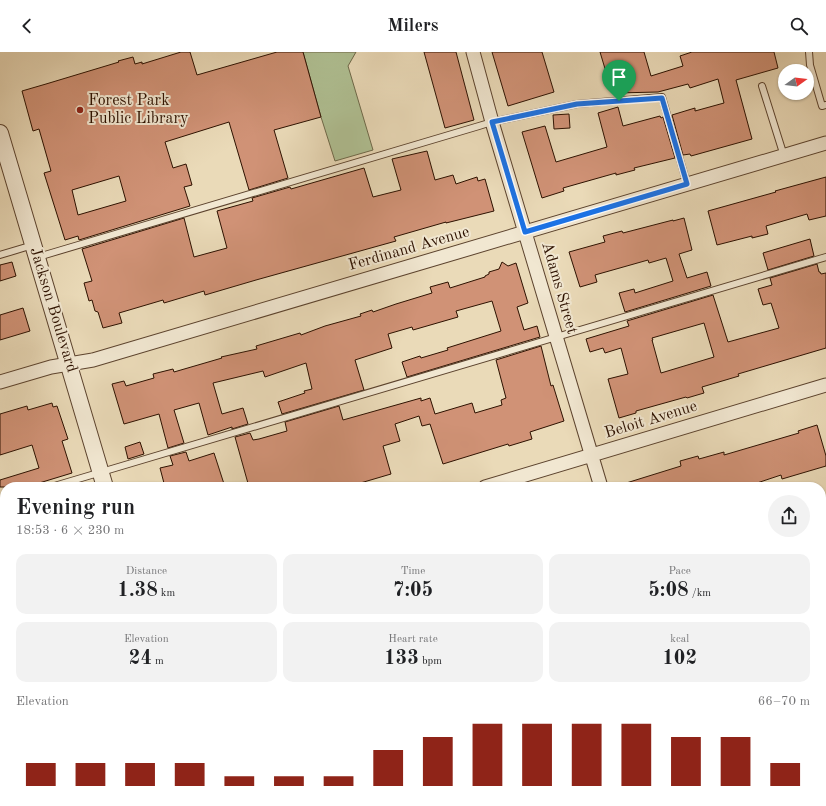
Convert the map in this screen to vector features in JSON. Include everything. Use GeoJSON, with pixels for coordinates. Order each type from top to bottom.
{"type":"FeatureCollection","features":[{"type":"Feature","properties":{"kind":"street","name":"Adams Street"},"geometry":{"type":"LineString","coordinates":[[473,52],[492,122],[599,482]]}},
{"type":"Feature","properties":{"kind":"street","name":"Jackson Boulevard"},"geometry":{"type":"LineString","coordinates":[[0,133],[103,480]]}},
{"type":"Feature","properties":{"kind":"street","name":"Ferdinand Avenue"},"geometry":{"type":"LineString","coordinates":[[0,382],[51,366],[93,360],[826,144]]}},
{"type":"Feature","properties":{"kind":"street","name":"Beloit Avenue"},"geometry":{"type":"LineString","coordinates":[[502,482],[826,385]]}},
{"type":"Feature","properties":{"kind":"lane"},"geometry":{"type":"LineString","coordinates":[[809,52],[810,65],[824,106]]}},
{"type":"Feature","properties":{"kind":"lane"},"geometry":{"type":"LineString","coordinates":[[762,86],[784,156]]}},
{"type":"Feature","properties":{"kind":"lane"},"geometry":{"type":"LineString","coordinates":[[0,255],[35,251],[266,188],[492,122],[577,104],[662,98],[687,184]]}},
{"type":"Feature","properties":{"kind":"lane"},"geometry":{"type":"LineString","coordinates":[[88,482],[103,480],[556,337],[826,257]]}},
{"type":"Feature","properties":{"kind":"green space"},"geometry":{"type":"Polygon","coordinates":[[[303,52],[356,52],[348,66],[373,150],[335,161],[303,52]]]}},
{"type":"Feature","properties":{"kind":"building"},"geometry":{"type":"Polygon","coordinates":[[[181,52],[190,52],[197,75],[277,52],[303,52],[321,117],[274,130],[288,178],[249,190],[229,122],[165,142],[173,168],[186,164],[192,185],[184,187],[190,206],[79,240],[78,236],[65,240],[44,173],[51,171],[39,129],[33,131],[22,91],[133,57],[135,64],[142,62],[142,64],[181,52]],[[119,176],[72,190],[78,215],[126,201],[119,176]]]}},
{"type":"Feature","properties":{"kind":"building"},"geometry":{"type":"Polygon","coordinates":[[[424,52],[456,52],[474,120],[445,128],[424,52]]]}},
{"type":"Feature","properties":{"kind":"building"},"geometry":{"type":"Polygon","coordinates":[[[492,52],[542,52],[554,92],[508,106],[492,52]]]}},
{"type":"Feature","properties":{"kind":"building"},"geometry":{"type":"Polygon","coordinates":[[[600,52],[644,52],[651,76],[683,66],[680,56],[692,52],[774,52],[778,68],[736,80],[752,139],[691,156],[690,154],[683,155],[672,115],[695,108],[695,111],[724,103],[718,79],[690,88],[688,84],[658,92],[616,93],[612,81],[609,82],[600,52]]]}},
{"type":"Feature","properties":{"kind":"building"},"geometry":{"type":"Polygon","coordinates":[[[618,107],[623,126],[660,116],[661,118],[663,117],[675,158],[634,168],[635,170],[616,175],[616,173],[563,188],[564,191],[542,198],[522,132],[545,126],[556,162],[607,147],[598,113],[618,107]]]}},
{"type":"Feature","properties":{"kind":"building"},"geometry":{"type":"Polygon","coordinates":[[[569,114],[570,128],[554,129],[553,115],[569,114]]]}},
{"type":"Feature","properties":{"kind":"building"},"geometry":{"type":"Polygon","coordinates":[[[427,151],[435,180],[453,175],[456,184],[477,177],[478,181],[485,179],[494,211],[446,222],[394,237],[396,241],[205,295],[204,291],[164,303],[163,300],[119,313],[122,323],[103,328],[98,312],[95,311],[92,300],[89,301],[84,283],[92,281],[82,249],[184,218],[194,257],[227,248],[217,211],[253,201],[252,198],[290,187],[291,189],[364,168],[373,197],[401,190],[392,159],[427,151]]]}},
{"type":"Feature","properties":{"kind":"building"},"geometry":{"type":"Polygon","coordinates":[[[826,177],[826,216],[809,220],[807,214],[766,226],[768,234],[752,238],[752,236],[717,245],[708,211],[826,177]]]}},
{"type":"Feature","properties":{"kind":"building"},"geometry":{"type":"Polygon","coordinates":[[[684,218],[692,250],[679,254],[687,278],[707,272],[711,286],[625,312],[619,293],[634,289],[635,293],[673,281],[666,258],[649,263],[648,260],[595,275],[597,282],[580,287],[569,252],[605,242],[603,236],[622,231],[623,233],[684,218]]]}},
{"type":"Feature","properties":{"kind":"building"},"geometry":{"type":"Polygon","coordinates":[[[810,239],[814,256],[768,270],[763,253],[810,239]]]}},
{"type":"Feature","properties":{"kind":"building"},"geometry":{"type":"Polygon","coordinates":[[[12,262],[16,276],[0,281],[0,265],[12,262]]]}},
{"type":"Feature","properties":{"kind":"building"},"geometry":{"type":"Polygon","coordinates":[[[502,262],[508,266],[516,263],[528,303],[517,307],[524,330],[537,326],[540,337],[407,377],[402,362],[420,356],[421,358],[448,350],[447,348],[501,331],[492,301],[456,311],[458,317],[413,330],[412,327],[388,334],[392,348],[355,360],[364,390],[282,414],[278,402],[305,393],[304,391],[312,389],[306,363],[265,377],[263,371],[213,383],[222,414],[243,408],[248,424],[232,429],[232,427],[208,435],[199,403],[174,410],[184,443],[168,448],[159,414],[124,424],[112,384],[124,381],[126,386],[154,378],[153,374],[173,369],[174,372],[222,358],[221,357],[257,349],[256,346],[300,333],[301,335],[325,326],[361,316],[360,314],[372,310],[373,312],[432,293],[430,287],[448,282],[450,288],[485,277],[489,274],[489,272],[499,269],[502,262]]]}},
{"type":"Feature","properties":{"kind":"building"},"geometry":{"type":"Polygon","coordinates":[[[817,264],[821,274],[826,273],[826,348],[738,374],[739,376],[702,387],[704,393],[636,411],[636,413],[619,418],[608,379],[628,374],[621,348],[605,353],[603,348],[590,352],[586,339],[629,326],[627,321],[713,295],[728,342],[779,328],[771,303],[763,305],[758,289],[772,285],[770,278],[817,264]],[[704,323],[652,338],[661,373],[714,357],[704,323]]]}},
{"type":"Feature","properties":{"kind":"building"},"geometry":{"type":"Polygon","coordinates":[[[23,308],[30,331],[0,340],[0,315],[23,308]]]}},
{"type":"Feature","properties":{"kind":"building"},"geometry":{"type":"Polygon","coordinates":[[[541,346],[551,386],[553,385],[564,421],[530,432],[532,439],[509,446],[508,444],[443,464],[430,424],[422,426],[419,416],[395,424],[400,441],[383,446],[391,474],[364,482],[248,482],[235,437],[250,433],[253,440],[287,431],[285,422],[339,406],[343,420],[421,398],[421,401],[430,398],[435,414],[472,403],[475,413],[502,405],[501,400],[506,398],[496,360],[541,346]]]}},
{"type":"Feature","properties":{"kind":"building"},"geometry":{"type":"Polygon","coordinates":[[[52,403],[53,407],[57,406],[68,439],[62,441],[72,473],[42,482],[0,482],[0,480],[39,468],[32,445],[0,455],[0,414],[27,406],[28,410],[52,403]]]}},
{"type":"Feature","properties":{"kind":"building"},"geometry":{"type":"Polygon","coordinates":[[[817,425],[826,456],[826,466],[782,479],[781,475],[760,482],[629,482],[681,466],[680,461],[698,456],[699,459],[724,452],[724,455],[799,433],[798,431],[817,425]]]}},
{"type":"Feature","properties":{"kind":"building"},"geometry":{"type":"Polygon","coordinates":[[[140,442],[144,454],[128,459],[125,447],[140,442]]]}},
{"type":"Feature","properties":{"kind":"building"},"geometry":{"type":"Polygon","coordinates":[[[186,452],[189,461],[214,453],[223,482],[164,482],[160,468],[173,465],[170,456],[186,452]]]}},
{"type":"Feature","properties":{"kind":"place","name":"Forest Park Public Library"},"geometry":{"type":"Point","coordinates":[80,110]}},
{"type":"Feature","properties":{"kind":"route"},"geometry":{"type":"LineString","coordinates":[[662,98],[687,184],[525,232],[492,122],[577,104],[619,101],[662,98]]}}]}
